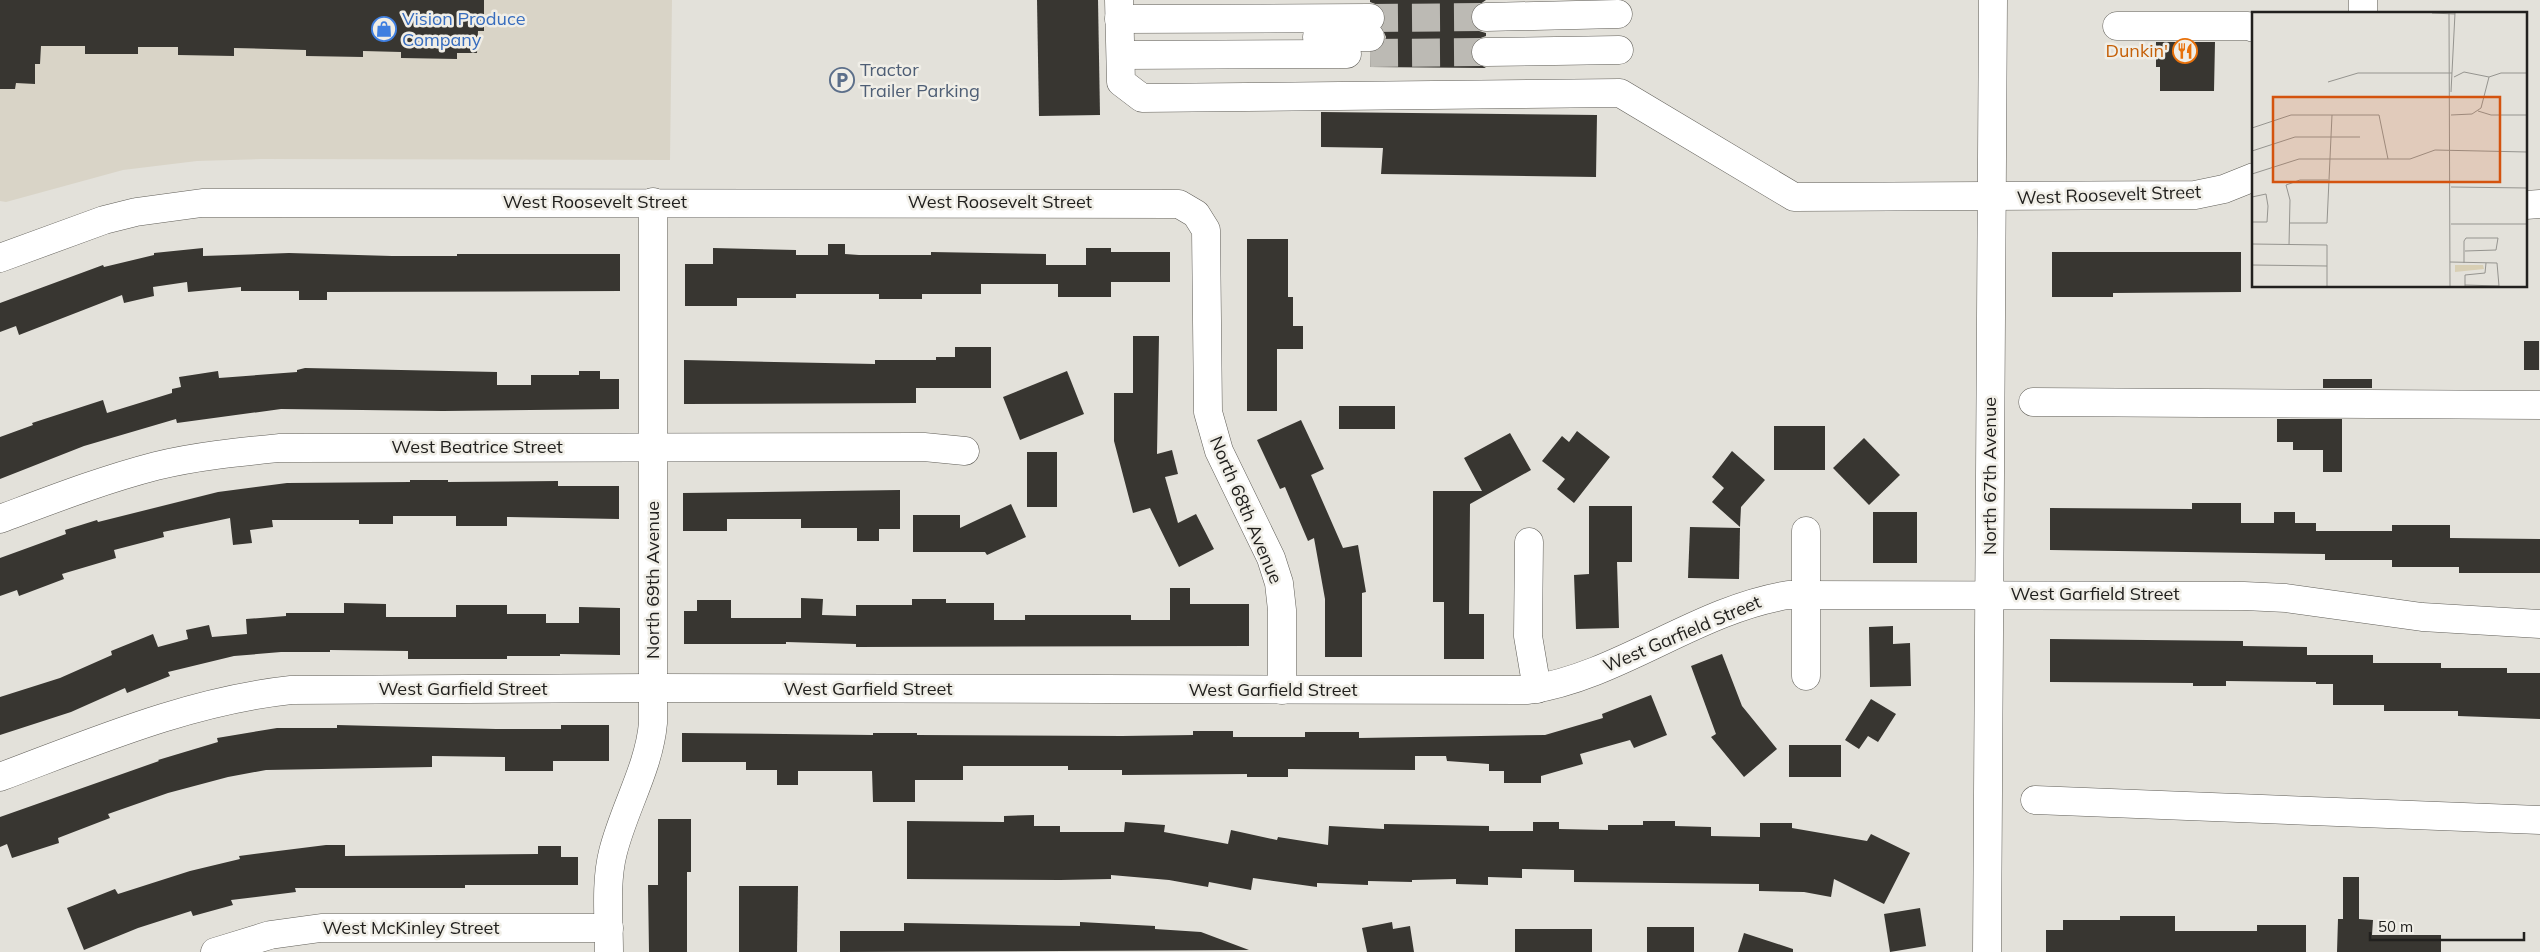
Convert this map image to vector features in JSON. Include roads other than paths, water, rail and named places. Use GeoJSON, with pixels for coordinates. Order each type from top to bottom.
{"type":"FeatureCollection","features":[{"type":"Feature","properties":{"kind":"street","name":"North 67th Avenue"},"geometry":{"type":"LineString","coordinates":[[1987,952],[1993,0]]}},
{"type":"Feature","properties":{"kind":"street"},"geometry":{"type":"LineString","coordinates":[[1618,24],[1486,35],[1618,24]]}},
{"type":"Feature","properties":{"kind":"street"},"geometry":{"type":"LineString","coordinates":[[1120,27],[1120,82],[1142,98],[1620,93],[1618,24]]}},
{"type":"Feature","properties":{"kind":"street"},"geometry":{"type":"LineString","coordinates":[[2117,26],[2252,27]]}},
{"type":"Feature","properties":{"kind":"street"},"geometry":{"type":"LineString","coordinates":[[1120,27],[1370,36],[1120,27]]}},
{"type":"Feature","properties":{"kind":"street","name":"West Roosevelt Street"},"geometry":{"type":"LineString","coordinates":[[1620,93],[1794,197],[1992,198],[2195,194],[2224,189],[2252,178]]}},
{"type":"Feature","properties":{"kind":"street","name":"North 69th Avenue"},"geometry":{"type":"LineString","coordinates":[[609,940],[611,863],[615,842],[650,744],[653,688],[653,202]]}},
{"type":"Feature","properties":{"kind":"street","name":"West Roosevelt Street"},"geometry":{"type":"LineString","coordinates":[[0,258],[104,220],[136,212],[202,203],[1170,203],[1179,204],[1196,214]]}},
{"type":"Feature","properties":{"kind":"street","name":"North 68th Avenue"},"geometry":{"type":"LineString","coordinates":[[1196,214],[1202,221],[1207,240],[1207,399],[1210,426],[1219,451],[1271,558],[1280,583],[1282,690]]}},
{"type":"Feature","properties":{"kind":"street"},"geometry":{"type":"LineString","coordinates":[[2032,402],[2540,405]]}},
{"type":"Feature","properties":{"kind":"street","name":"West Beatrice Street"},"geometry":{"type":"LineString","coordinates":[[0,519],[117,477],[198,458],[239,452],[322,447],[924,447],[965,451]]}},
{"type":"Feature","properties":{"kind":"street"},"geometry":{"type":"LineString","coordinates":[[1806,531],[1806,676]]}},
{"type":"Feature","properties":{"kind":"street"},"geometry":{"type":"LineString","coordinates":[[1529,542],[1528,636],[1537,689]]}},
{"type":"Feature","properties":{"kind":"street","name":"West Garfield Street"},"geometry":{"type":"LineString","coordinates":[[0,777],[186,709],[255,694],[326,689],[653,688],[1510,691],[1537,689],[1579,677],[1751,602],[1788,594],[2244,596],[2286,598],[2422,617],[2540,624]]}},
{"type":"Feature","properties":{"kind":"street"},"geometry":{"type":"LineString","coordinates":[[2035,800],[2540,820]]}},
{"type":"Feature","properties":{"kind":"street","name":"West McKinley Street"},"geometry":{"type":"LineString","coordinates":[[215,952],[270,936],[321,928],[609,940]]}},
{"type":"Feature","properties":{"kind":"tunnel"},"geometry":{"type":"LineString","coordinates":[[1370,18],[1486,17]]}},
{"type":"Feature","properties":{"kind":"tunnel"},"geometry":{"type":"LineString","coordinates":[[1370,53],[1486,52]]}},
{"type":"Feature","properties":{"kind":"place","name":"Vision Produce Company"},"geometry":{"type":"Point","coordinates":[384,29]}},
{"type":"Feature","properties":{"kind":"place","name":"Dunkin'"},"geometry":{"type":"Point","coordinates":[2185,51]}},
{"type":"Feature","properties":{"kind":"place","name":"Tractor Trailer Parking"},"geometry":{"type":"Point","coordinates":[842,80]}}]}
